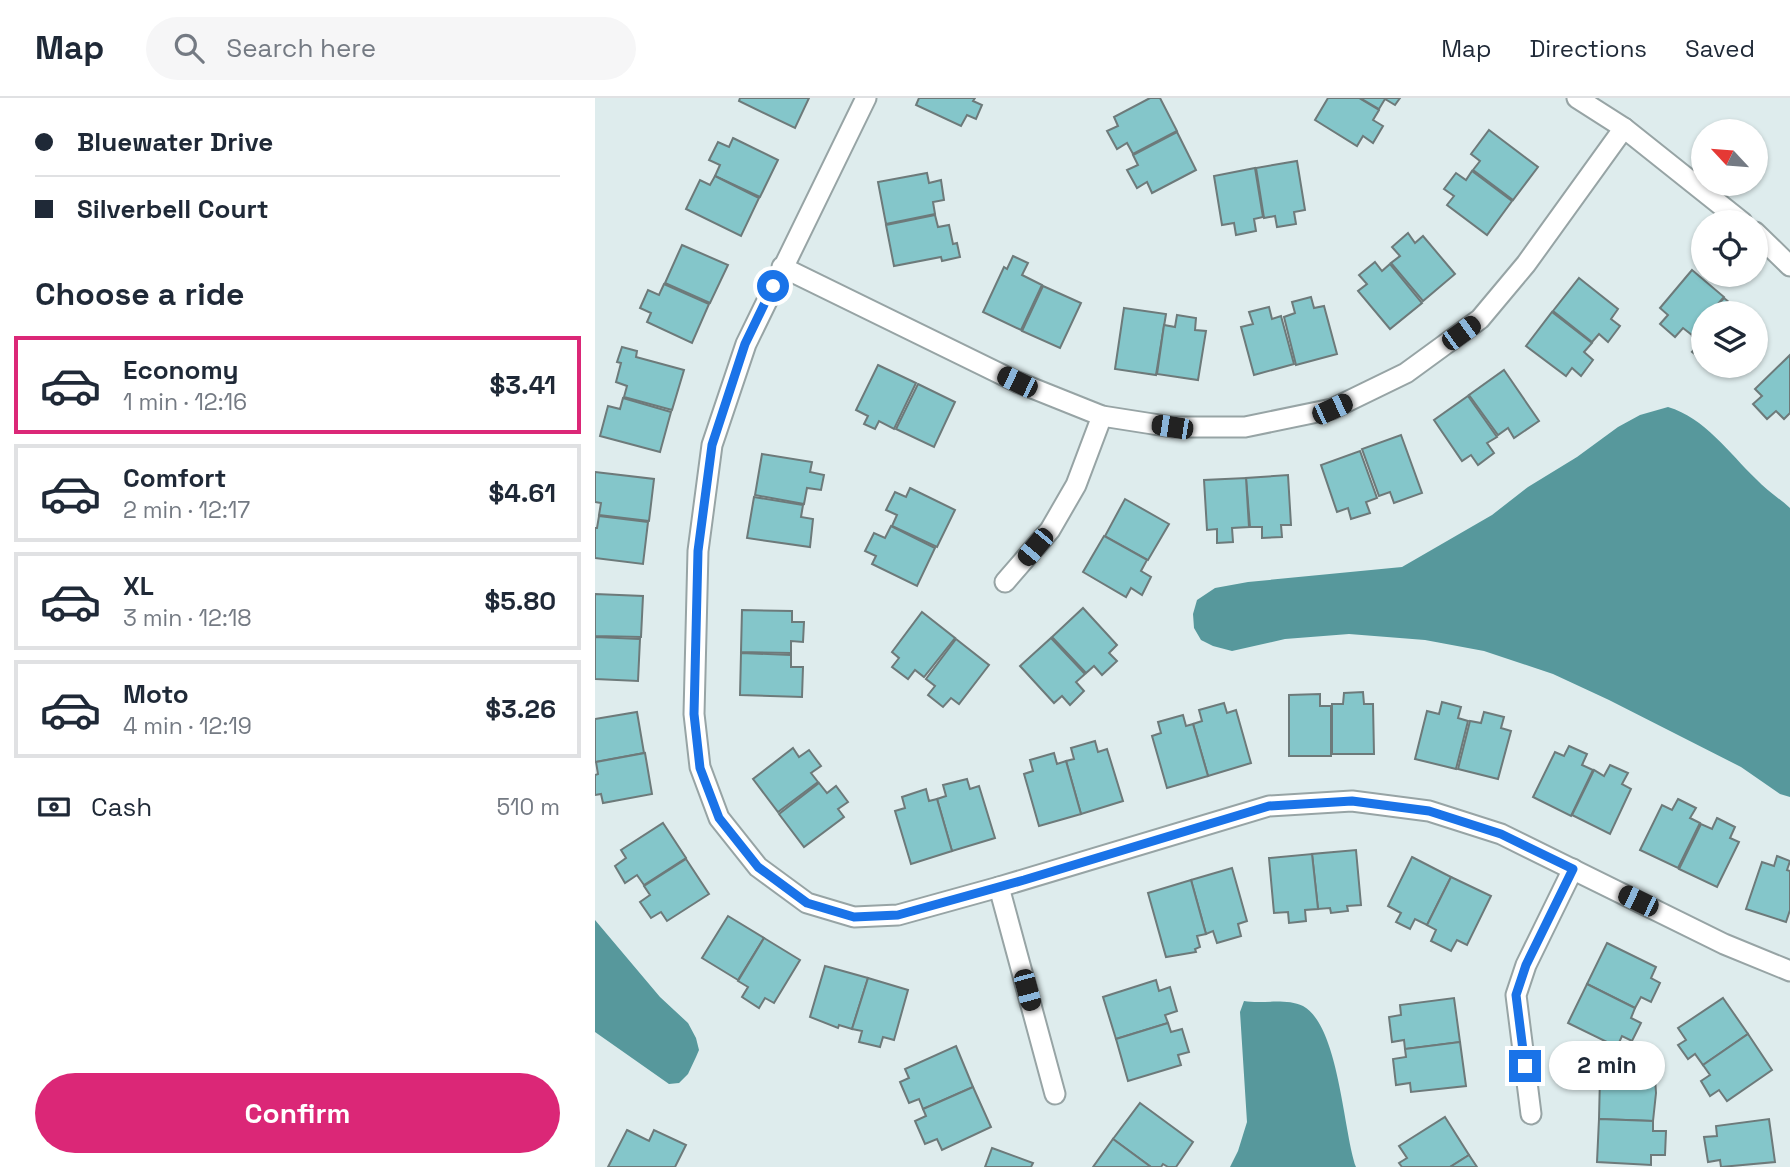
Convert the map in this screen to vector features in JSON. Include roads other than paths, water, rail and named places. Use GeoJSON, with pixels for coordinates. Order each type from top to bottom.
{"type":"FeatureCollection","features":[{"type":"Feature","properties":{"kind":"street"},"geometry":{"type":"LineString","coordinates":[[866,98],[745,344],[712,445],[698,551],[694,714],[700,768],[719,818],[758,867],[807,903],[854,917],[898,915],[1269,806],[1352,801],[1429,811],[1501,834],[1724,944],[1790,971]]}},
{"type":"Feature","properties":{"kind":"street"},"geometry":{"type":"LineString","coordinates":[[1577,98],[1624,128],[1727,210]]}},
{"type":"Feature","properties":{"kind":"street"},"geometry":{"type":"LineString","coordinates":[[782,267],[1017,382],[1102,416],[1172,427],[1245,427],[1332,409],[1406,373],[1480,319],[1526,264],[1624,128]]}},
{"type":"Feature","properties":{"kind":"street"},"geometry":{"type":"LineString","coordinates":[[1768,245],[1790,266]]}},
{"type":"Feature","properties":{"kind":"street"},"geometry":{"type":"LineString","coordinates":[[1005,582],[1050,530],[1076,485],[1102,416]]}},
{"type":"Feature","properties":{"kind":"street"},"geometry":{"type":"LineString","coordinates":[[1531,1114],[1516,995],[1526,965],[1573,869]]}},
{"type":"Feature","properties":{"kind":"street"},"geometry":{"type":"LineString","coordinates":[[999,887],[1055,1094]]}},
{"type":"Feature","properties":{"kind":"water"},"geometry":{"type":"Polygon","coordinates":[[[1668,407],[1694,419],[1705,428],[1760,483],[1790,508],[1790,797],[1780,794],[1741,767],[1609,700],[1553,674],[1484,651],[1425,640],[1349,634],[1285,639],[1232,651],[1201,640],[1194,628],[1193,614],[1197,600],[1215,588],[1248,582],[1402,567],[1492,515],[1528,487],[1577,457],[1618,427],[1640,415],[1668,407]]]}},
{"type":"Feature","properties":{"kind":"water"},"geometry":{"type":"Polygon","coordinates":[[[595,920],[660,997],[688,1023],[696,1038],[699,1050],[688,1074],[679,1083],[669,1084],[595,1032],[595,920]]]}},
{"type":"Feature","properties":{"kind":"water"},"geometry":{"type":"Polygon","coordinates":[[[1244,1001],[1296,1004],[1303,1006],[1315,1017],[1325,1034],[1332,1056],[1356,1167],[1230,1167],[1247,1122],[1240,1012],[1244,1001]]]}}]}
